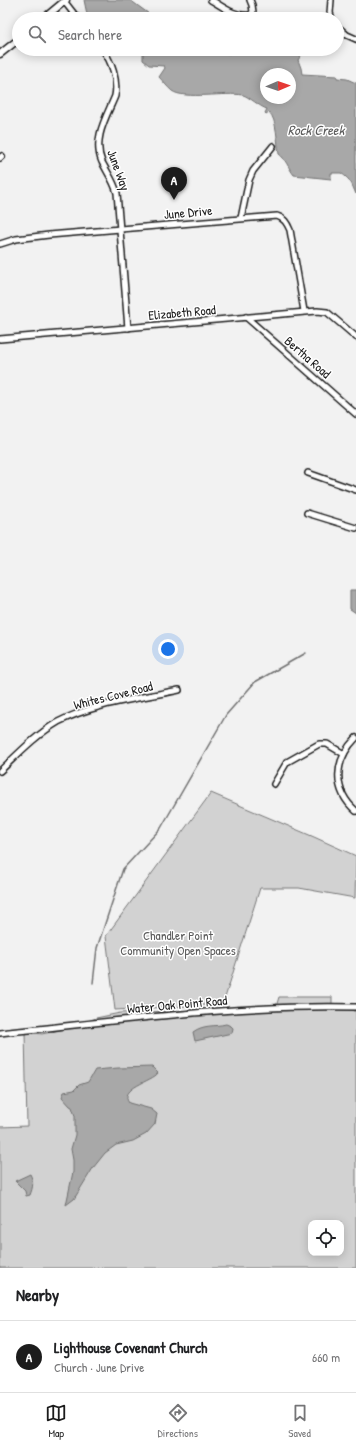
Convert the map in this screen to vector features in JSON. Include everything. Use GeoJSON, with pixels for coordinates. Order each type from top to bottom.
{"type":"FeatureCollection","features":[{"type":"Feature","properties":{"kind":"main road"},"geometry":{"type":"LineString","coordinates":[[52,12],[65,1]]}},
{"type":"Feature","properties":{"kind":"main road"},"geometry":{"type":"LineString","coordinates":[[0,54],[12,45]]}},
{"type":"Feature","properties":{"kind":"street"},"geometry":{"type":"LineString","coordinates":[[211,0],[231,12]]}},
{"type":"Feature","properties":{"kind":"street"},"geometry":{"type":"LineString","coordinates":[[250,0],[253,12]]}},
{"type":"Feature","properties":{"kind":"street"},"geometry":{"type":"LineString","coordinates":[[330,12],[331,0]]}},
{"type":"Feature","properties":{"kind":"street"},"geometry":{"type":"LineString","coordinates":[[65,1],[73,12]]}},
{"type":"Feature","properties":{"kind":"street"},"geometry":{"type":"LineString","coordinates":[[344,32],[356,39]]}},
{"type":"Feature","properties":{"kind":"street","name":"June Way"},"geometry":{"type":"LineString","coordinates":[[107,56],[115,79],[116,91],[103,126],[99,144],[102,161],[117,192],[128,328]]}},
{"type":"Feature","properties":{"kind":"street"},"geometry":{"type":"LineString","coordinates":[[241,218],[249,180],[253,170],[273,146]]}},
{"type":"Feature","properties":{"kind":"street","name":"June Drive"},"geometry":{"type":"LineString","coordinates":[[0,244],[16,239],[272,215],[282,218],[290,230],[304,311]]}},
{"type":"Feature","properties":{"kind":"street","name":"Elizabeth Road"},"geometry":{"type":"LineString","coordinates":[[0,339],[304,311],[327,312],[356,337]]}},
{"type":"Feature","properties":{"kind":"street","name":"Bertha Road"},"geometry":{"type":"LineString","coordinates":[[246,317],[356,414]]}},
{"type":"Feature","properties":{"kind":"street"},"geometry":{"type":"LineString","coordinates":[[308,473],[356,490]]}},
{"type":"Feature","properties":{"kind":"street"},"geometry":{"type":"LineString","coordinates":[[307,513],[356,528]]}},
{"type":"Feature","properties":{"kind":"street","name":"Whites Cove Road"},"geometry":{"type":"LineString","coordinates":[[0,771],[37,737],[52,726],[67,718],[91,709],[179,690]]}},
{"type":"Feature","properties":{"kind":"street"},"geometry":{"type":"LineString","coordinates":[[356,738],[344,754],[339,767],[340,786],[345,798],[356,811]]}},
{"type":"Feature","properties":{"kind":"street"},"geometry":{"type":"LineString","coordinates":[[274,784],[287,762],[319,744],[327,744],[344,754]]}},
{"type":"Feature","properties":{"kind":"street","name":"Water Oak Point Road"},"geometry":{"type":"LineString","coordinates":[[0,1033],[236,1009],[300,1006],[356,1007]]}},
{"type":"Feature","properties":{"kind":"green space","name":"Chandler Point Community Open Spaces"},"geometry":{"type":"Polygon","coordinates":[[[211,793],[356,856],[355,898],[299,888],[260,888],[223,1004],[115,1010],[106,936],[211,793]]]}},
{"type":"Feature","properties":{"kind":"green space"},"geometry":{"type":"Polygon","coordinates":[[[279,997],[332,997],[332,1006],[354,1007],[353,1011],[356,1011],[356,1268],[0,1268],[0,1127],[27,1126],[25,1032],[42,1034],[65,1029],[96,1018],[120,1013],[276,1007],[279,997]]]}},
{"type":"Feature","properties":{"kind":"water"},"geometry":{"type":"Polygon","coordinates":[[[84,0],[130,0],[146,12],[87,12],[84,0]]]}},
{"type":"Feature","properties":{"kind":"water","name":"Rock Creek"},"geometry":{"type":"Polygon","coordinates":[[[143,56],[301,56],[298,60],[302,74],[337,76],[337,78],[347,79],[356,83],[356,194],[349,180],[341,173],[331,173],[331,179],[294,175],[279,154],[272,115],[269,112],[266,114],[267,109],[248,97],[236,94],[178,94],[168,88],[159,77],[165,68],[164,66],[149,65],[143,60],[143,56]]]}},
{"type":"Feature","properties":{"kind":"water"},"geometry":{"type":"Polygon","coordinates":[[[350,590],[356,590],[356,613],[350,609],[350,590]]]}},
{"type":"Feature","properties":{"kind":"water"},"geometry":{"type":"Polygon","coordinates":[[[226,1024],[233,1028],[232,1033],[195,1041],[193,1032],[197,1029],[226,1024]]]}},
{"type":"Feature","properties":{"kind":"water"},"geometry":{"type":"Polygon","coordinates":[[[152,1067],[158,1073],[132,1089],[128,1093],[127,1098],[129,1103],[151,1109],[157,1114],[155,1124],[146,1134],[133,1141],[116,1145],[105,1153],[93,1168],[74,1199],[66,1205],[73,1172],[71,1149],[75,1135],[75,1116],[72,1107],[62,1097],[64,1092],[74,1090],[79,1085],[88,1082],[95,1070],[152,1067]]]}},
{"type":"Feature","properties":{"kind":"water"},"geometry":{"type":"Polygon","coordinates":[[[30,1174],[33,1182],[30,1195],[26,1196],[25,1191],[15,1181],[30,1174]]]}},
{"type":"Feature","properties":{"kind":"waterway"},"geometry":{"type":"LineString","coordinates":[[93,983],[97,948],[123,869],[161,828],[226,715],[255,682],[306,653]]}},
{"type":"Feature","properties":{"kind":"place","name":"Lighthouse Covenant Church"},"geometry":{"type":"Point","coordinates":[174,200]}}]}
